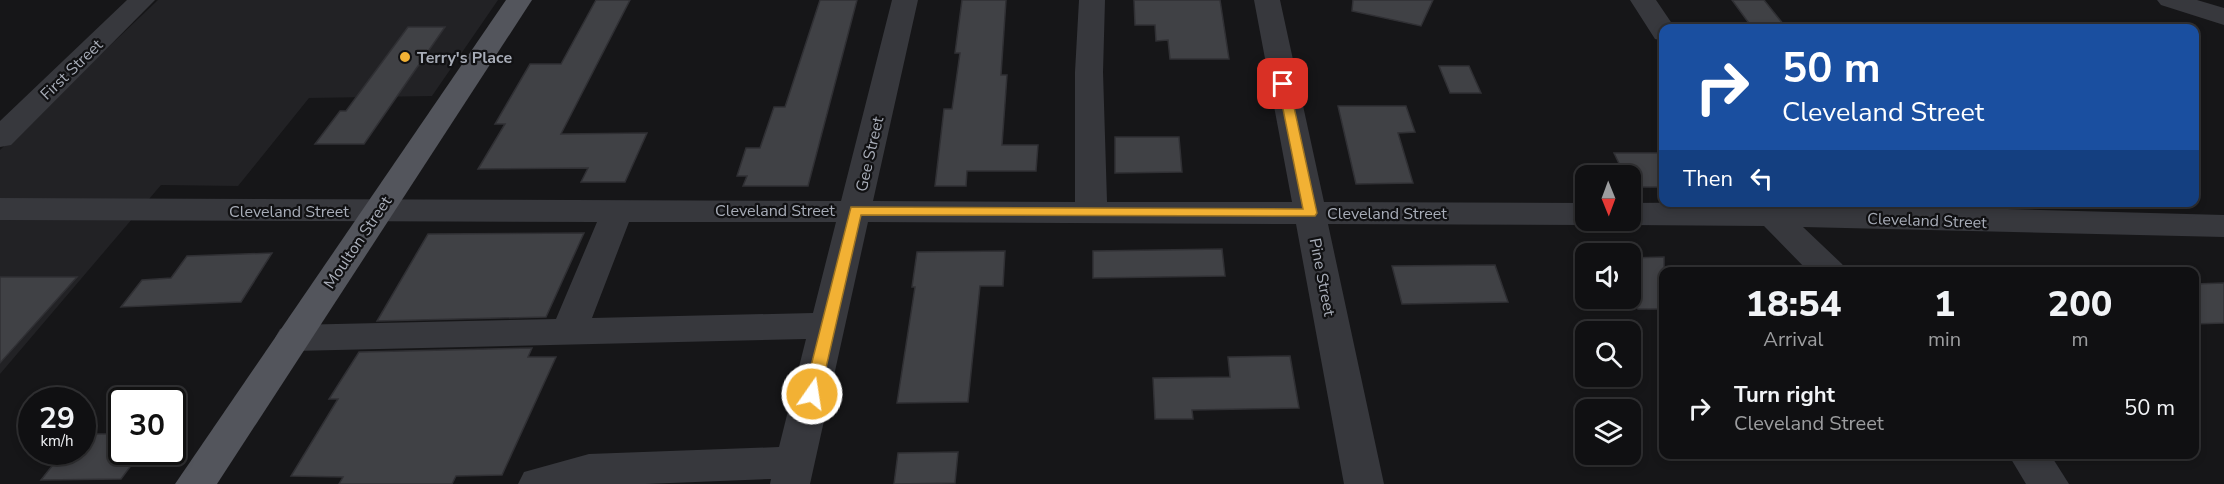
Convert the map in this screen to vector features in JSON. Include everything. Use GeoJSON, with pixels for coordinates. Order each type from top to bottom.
{"type":"FeatureCollection","features":[{"type":"Feature","properties":{"kind":"main road","name":"Moulton Street"},"geometry":{"type":"LineString","coordinates":[[195,484],[519,0]]}},
{"type":"Feature","properties":{"kind":"street","name":"First Street"},"geometry":{"type":"LineString","coordinates":[[0,138],[142,0]]}},
{"type":"Feature","properties":{"kind":"street","name":"Gee Street"},"geometry":{"type":"LineString","coordinates":[[793,473],[905,0]]}},
{"type":"Feature","properties":{"kind":"street"},"geometry":{"type":"LineString","coordinates":[[1091,212],[1089,72],[1092,0]]}},
{"type":"Feature","properties":{"kind":"street","name":"Pine Street"},"geometry":{"type":"LineString","coordinates":[[1267,0],[1364,484]]}},
{"type":"Feature","properties":{"kind":"street"},"geometry":{"type":"LineString","coordinates":[[1643,0],[1659,25]]}},
{"type":"Feature","properties":{"kind":"street"},"geometry":{"type":"LineString","coordinates":[[2170,0],[2224,17]]}},
{"type":"Feature","properties":{"kind":"street","name":"Cleveland Street"},"geometry":{"type":"LineString","coordinates":[[1641,214],[1767,208],[1976,221],[2224,226]]}},
{"type":"Feature","properties":{"kind":"street"},"geometry":{"type":"LineString","coordinates":[[1767,208],[1825,267]]}},
{"type":"Feature","properties":{"kind":"street","name":"Cleveland Street"},"geometry":{"type":"LineString","coordinates":[[0,209],[377,212],[855,210],[1575,214]]}},
{"type":"Feature","properties":{"kind":"street"},"geometry":{"type":"LineString","coordinates":[[569,331],[617,211]]}},
{"type":"Feature","properties":{"kind":"street"},"geometry":{"type":"LineString","coordinates":[[293,338],[828,326]]}},
{"type":"Feature","properties":{"kind":"street"},"geometry":{"type":"LineString","coordinates":[[2031,459],[2049,484]]}},
{"type":"Feature","properties":{"kind":"street"},"geometry":{"type":"LineString","coordinates":[[538,484],[589,470],[793,473]]}},
{"type":"Feature","properties":{"kind":"shaded area"},"geometry":{"type":"Polygon","coordinates":[[[158,0],[498,0],[432,96],[309,98],[238,186],[161,185],[0,374],[0,150],[158,0]]]}},
{"type":"Feature","properties":{"kind":"building"},"geometry":{"type":"Polygon","coordinates":[[[596,0],[630,0],[561,134],[647,133],[625,182],[581,182],[588,168],[478,169],[505,124],[495,124],[530,64],[561,64],[596,0]]]}},
{"type":"Feature","properties":{"kind":"building"},"geometry":{"type":"Polygon","coordinates":[[[820,0],[857,0],[808,186],[743,186],[747,176],[737,176],[746,148],[760,148],[774,107],[785,107],[820,0]]]}},
{"type":"Feature","properties":{"kind":"building"},"geometry":{"type":"Polygon","coordinates":[[[962,0],[1006,0],[1001,75],[1007,75],[1002,145],[1038,145],[1036,171],[967,171],[966,186],[935,186],[944,109],[952,109],[960,53],[955,53],[962,0]]]}},
{"type":"Feature","properties":{"kind":"building"},"geometry":{"type":"Polygon","coordinates":[[[1134,0],[1220,0],[1229,59],[1170,59],[1168,40],[1156,41],[1155,25],[1135,25],[1134,0]]]}},
{"type":"Feature","properties":{"kind":"building"},"geometry":{"type":"Polygon","coordinates":[[[1353,0],[1433,0],[1421,26],[1352,11],[1353,0]]]}},
{"type":"Feature","properties":{"kind":"building"},"geometry":{"type":"Polygon","coordinates":[[[1732,0],[1764,0],[1783,24],[1750,24],[1732,0]]]}},
{"type":"Feature","properties":{"kind":"building"},"geometry":{"type":"Polygon","coordinates":[[[408,27],[445,27],[364,144],[315,144],[340,111],[346,111],[408,27]]]}},
{"type":"Feature","properties":{"kind":"building"},"geometry":{"type":"Polygon","coordinates":[[[1439,66],[1469,66],[1481,93],[1450,93],[1439,66]]]}},
{"type":"Feature","properties":{"kind":"building"},"geometry":{"type":"Polygon","coordinates":[[[1338,106],[1406,106],[1415,132],[1398,133],[1413,183],[1356,184],[1338,106]]]}},
{"type":"Feature","properties":{"kind":"building"},"geometry":{"type":"Polygon","coordinates":[[[1115,137],[1179,137],[1182,172],[1115,173],[1115,137]]]}},
{"type":"Feature","properties":{"kind":"building"},"geometry":{"type":"Polygon","coordinates":[[[1614,153],[1659,153],[1659,187],[1641,187],[1641,165],[1620,165],[1614,153]]]}},
{"type":"Feature","properties":{"kind":"building"},"geometry":{"type":"Polygon","coordinates":[[[584,233],[546,317],[377,321],[428,234],[584,233]]]}},
{"type":"Feature","properties":{"kind":"building"},"geometry":{"type":"Polygon","coordinates":[[[1222,249],[1225,276],[1093,278],[1093,251],[1222,249]]]}},
{"type":"Feature","properties":{"kind":"building"},"geometry":{"type":"Polygon","coordinates":[[[1005,251],[1003,286],[980,286],[968,402],[897,403],[915,287],[912,287],[917,252],[1005,251]]]}},
{"type":"Feature","properties":{"kind":"building"},"geometry":{"type":"Polygon","coordinates":[[[272,253],[241,302],[121,307],[142,280],[171,278],[187,256],[272,253]]]}},
{"type":"Feature","properties":{"kind":"building"},"geometry":{"type":"Polygon","coordinates":[[[1664,257],[1664,267],[1659,267],[1659,309],[1641,309],[1641,258],[1664,257]]]}},
{"type":"Feature","properties":{"kind":"building"},"geometry":{"type":"Polygon","coordinates":[[[1495,265],[1508,302],[1402,304],[1392,266],[1495,265]]]}},
{"type":"Feature","properties":{"kind":"building"},"geometry":{"type":"Polygon","coordinates":[[[0,277],[77,277],[0,363],[0,277]]]}},
{"type":"Feature","properties":{"kind":"building"},"geometry":{"type":"Polygon","coordinates":[[[2224,283],[2224,323],[2199,324],[2199,284],[2224,283]]]}},
{"type":"Feature","properties":{"kind":"building"},"geometry":{"type":"Polygon","coordinates":[[[532,348],[528,357],[556,357],[502,475],[456,476],[452,484],[339,484],[343,477],[291,476],[338,399],[329,399],[359,352],[532,348]]]}},
{"type":"Feature","properties":{"kind":"building"},"geometry":{"type":"Polygon","coordinates":[[[1290,356],[1299,408],[1192,410],[1193,419],[1155,419],[1153,378],[1230,377],[1228,357],[1290,356]]]}},
{"type":"Feature","properties":{"kind":"building"},"geometry":{"type":"Polygon","coordinates":[[[96,434],[108,434],[108,465],[131,465],[121,479],[41,480],[53,465],[96,465],[96,434]]]}},
{"type":"Feature","properties":{"kind":"building"},"geometry":{"type":"Polygon","coordinates":[[[958,452],[955,483],[894,484],[898,453],[958,452]]]}},
{"type":"Feature","properties":{"kind":"place","name":"Terry's Place"},"geometry":{"type":"Point","coordinates":[405,57]}},
{"type":"Feature","properties":{"kind":"route"},"geometry":{"type":"LineString","coordinates":[[812,394],[855,210],[1310,213],[1283,84]]}}]}
